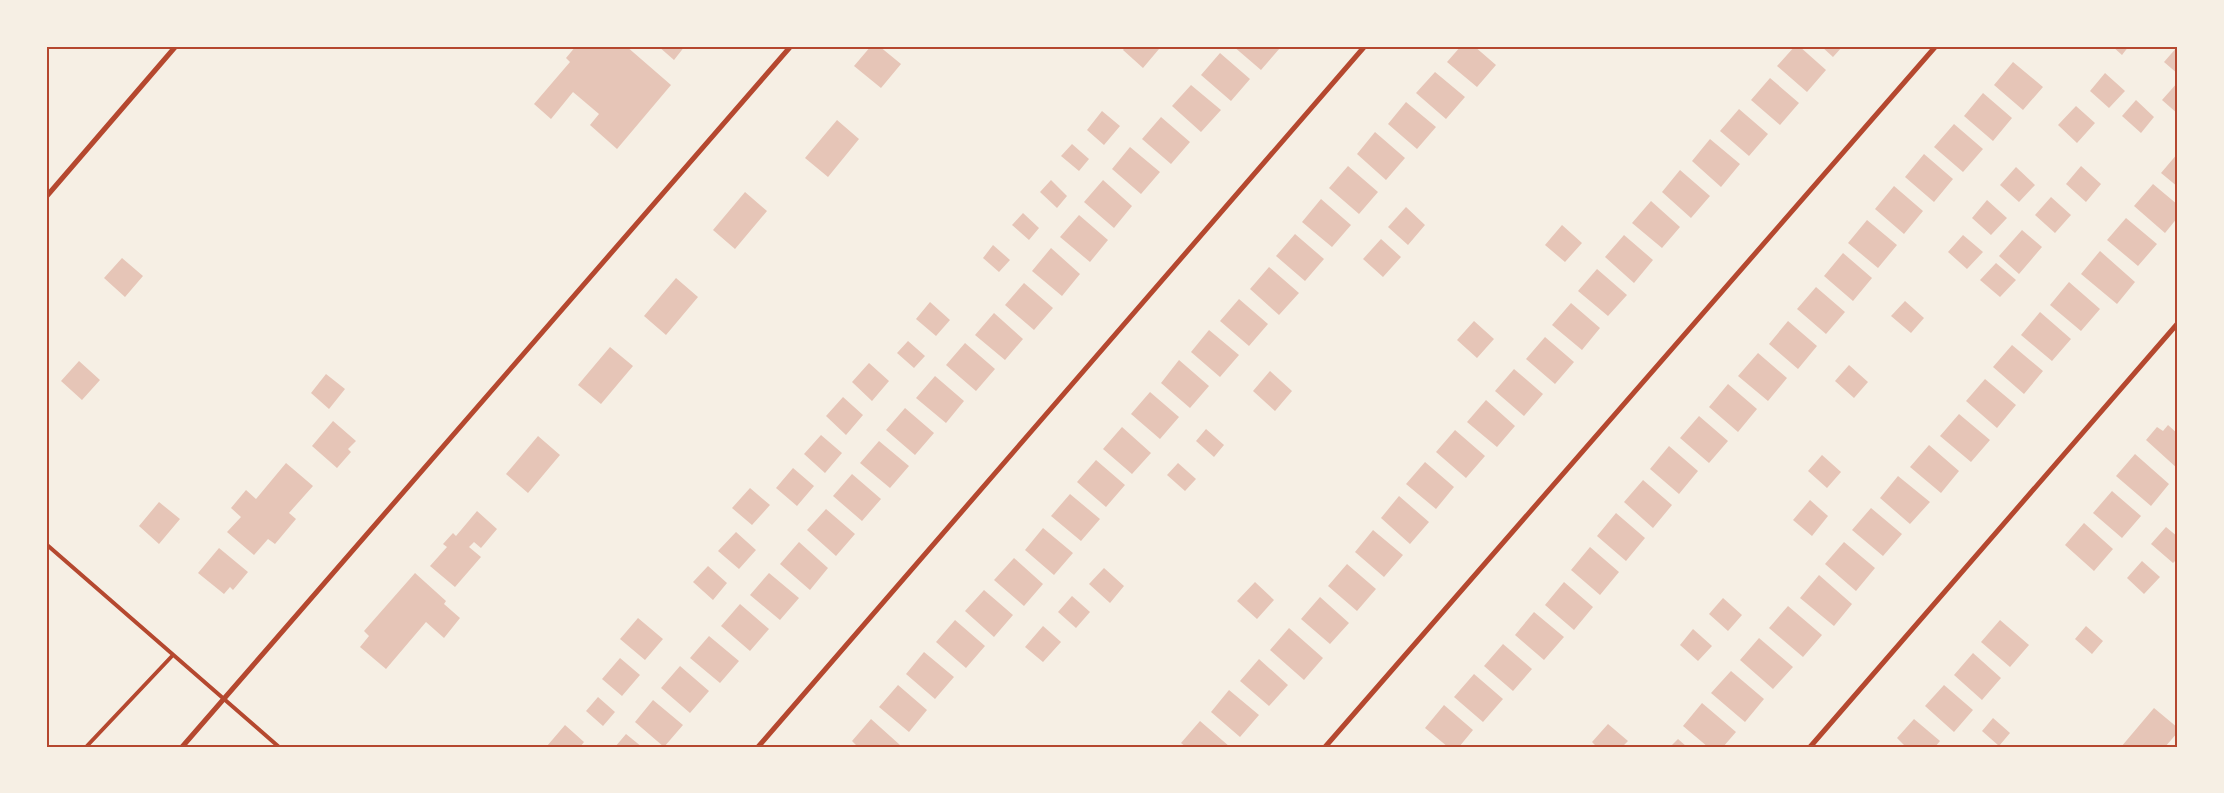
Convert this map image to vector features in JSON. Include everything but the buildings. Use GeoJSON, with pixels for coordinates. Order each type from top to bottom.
{"type":"FeatureCollection","features":[{"type":"Feature","properties":{"kind":"street"},"geometry":{"type":"LineString","coordinates":[[46,197],[176,46]]}},
{"type":"Feature","properties":{"kind":"street"},"geometry":{"type":"LineString","coordinates":[[182,747],[791,46]]}},
{"type":"Feature","properties":{"kind":"street"},"geometry":{"type":"LineString","coordinates":[[758,747],[1365,46]]}},
{"type":"Feature","properties":{"kind":"street"},"geometry":{"type":"LineString","coordinates":[[1325,747],[1936,46]]}},
{"type":"Feature","properties":{"kind":"street"},"geometry":{"type":"LineString","coordinates":[[1810,747],[2178,323]]}},
{"type":"Feature","properties":{"kind":"lane"},"geometry":{"type":"LineString","coordinates":[[46,544],[279,747]]}},
{"type":"Feature","properties":{"kind":"lane"},"geometry":{"type":"LineString","coordinates":[[86,747],[173,655]]}}]}
